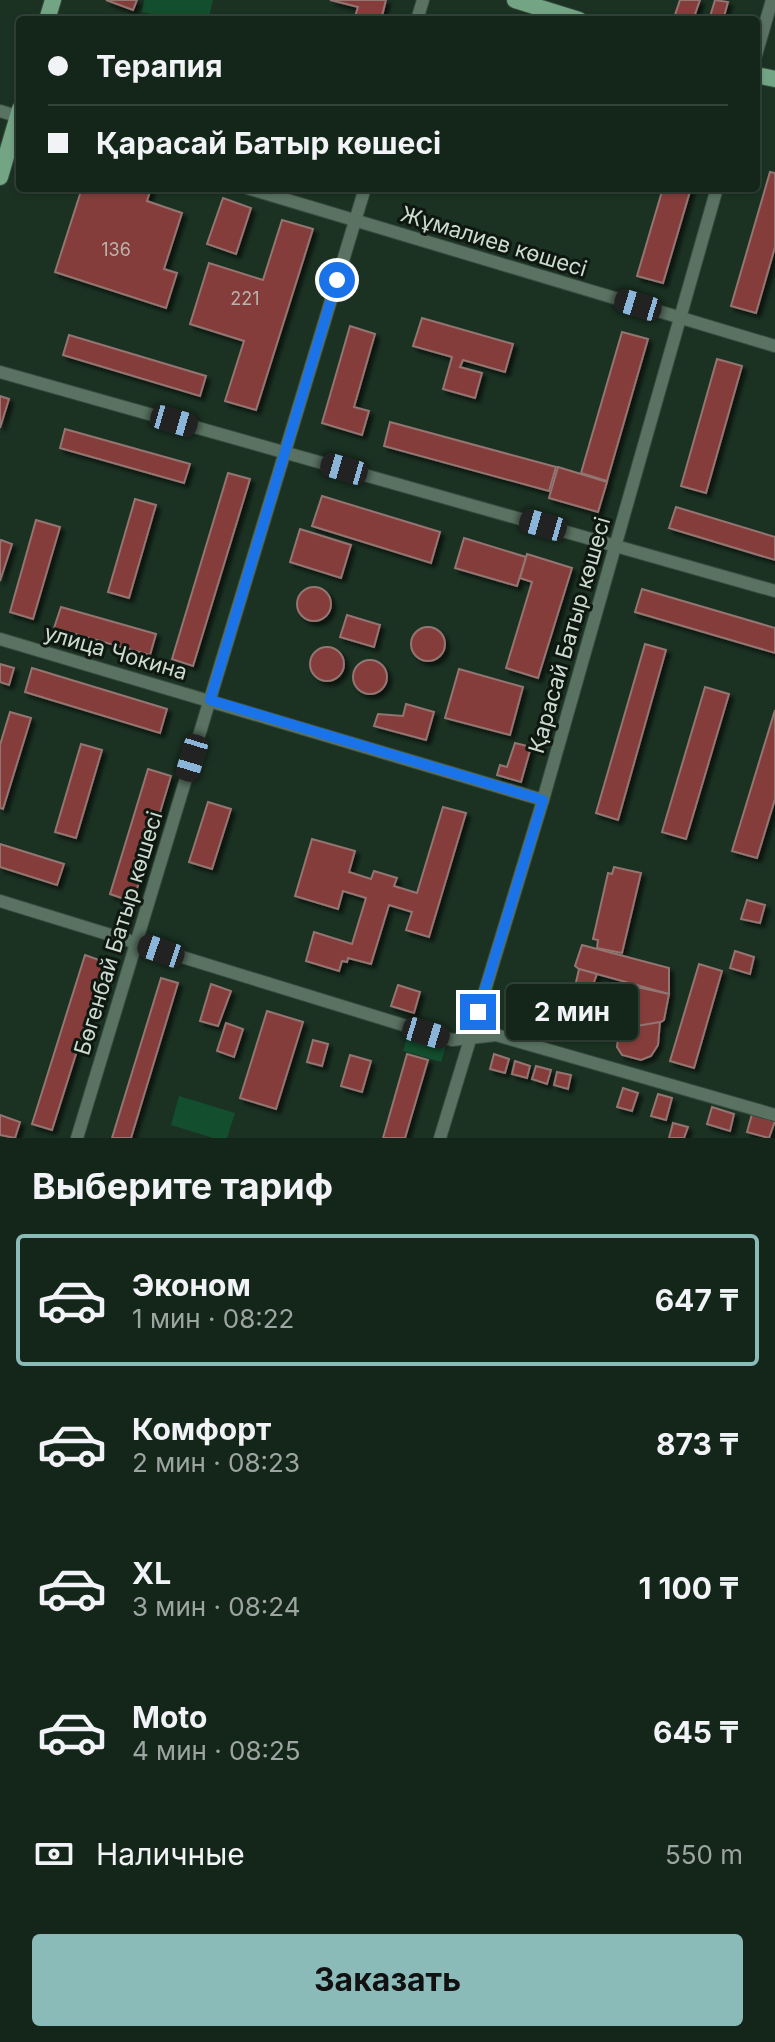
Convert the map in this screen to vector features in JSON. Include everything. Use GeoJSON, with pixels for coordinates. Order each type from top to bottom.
{"type":"FeatureCollection","features":[{"type":"Feature","properties":{"kind":"main road"},"geometry":{"type":"LineString","coordinates":[[515,0],[566,16]]}},
{"type":"Feature","properties":{"kind":"main road"},"geometry":{"type":"LineString","coordinates":[[0,177],[16,124]]}},
{"type":"Feature","properties":{"kind":"street"},"geometry":{"type":"LineString","coordinates":[[760,41],[772,0]]}},
{"type":"Feature","properties":{"kind":"street","name":"Жұмалиев көшесі"},"geometry":{"type":"LineString","coordinates":[[260,192],[775,346]]}},
{"type":"Feature","properties":{"kind":"street","name":"Бөгенбай Батыр көшесі"},"geometry":{"type":"LineString","coordinates":[[77,1138],[364,192]]}},
{"type":"Feature","properties":{"kind":"street","name":"Қарасай Батыр көшесі"},"geometry":{"type":"LineString","coordinates":[[440,1138],[543,800],[716,192]]}},
{"type":"Feature","properties":{"kind":"street"},"geometry":{"type":"LineString","coordinates":[[0,372],[775,591]]}},
{"type":"Feature","properties":{"kind":"street","name":"улица Чокина"},"geometry":{"type":"LineString","coordinates":[[0,639],[543,800]]}},
{"type":"Feature","properties":{"kind":"street"},"geometry":{"type":"LineString","coordinates":[[0,901],[452,1040],[496,1035],[775,1115]]}},
{"type":"Feature","properties":{"kind":"green space"},"geometry":{"type":"Polygon","coordinates":[[[144,0],[213,0],[209,16],[159,16],[142,12],[144,0]]]}},
{"type":"Feature","properties":{"kind":"green space"},"geometry":{"type":"Polygon","coordinates":[[[408,1035],[446,1046],[441,1062],[403,1051],[408,1035]]]}},
{"type":"Feature","properties":{"kind":"green space"},"geometry":{"type":"Polygon","coordinates":[[[179,1096],[235,1113],[227,1138],[213,1138],[171,1125],[179,1096]]]}},
{"type":"Feature","properties":{"kind":"building"},"geometry":{"type":"Polygon","coordinates":[[[106,0],[137,0],[133,10],[106,0]]]}},
{"type":"Feature","properties":{"kind":"building"},"geometry":{"type":"Polygon","coordinates":[[[330,0],[386,0],[382,16],[355,16],[358,7],[330,0]]]}},
{"type":"Feature","properties":{"kind":"building"},"geometry":{"type":"Polygon","coordinates":[[[680,0],[700,0],[694,16],[675,16],[680,0]]]}},
{"type":"Feature","properties":{"kind":"building"},"geometry":{"type":"Polygon","coordinates":[[[715,0],[728,2],[724,16],[710,16],[715,0]]]}},
{"type":"Feature","properties":{"kind":"building"},"geometry":{"type":"Polygon","coordinates":[[[770,172],[775,173],[775,247],[756,313],[731,306],[770,172]]]}},
{"type":"Feature","properties":{"kind":"building"},"geometry":{"type":"Polygon","coordinates":[[[81,192],[150,192],[147,201],[182,213],[164,269],[177,273],[166,308],[55,272],[81,192]]]}},
{"type":"Feature","properties":{"kind":"building"},"geometry":{"type":"Polygon","coordinates":[[[662,192],[690,192],[663,283],[637,276],[662,192]]]}},
{"type":"Feature","properties":{"kind":"building"},"geometry":{"type":"Polygon","coordinates":[[[223,198],[251,208],[236,254],[207,244],[223,198]]]}},
{"type":"Feature","properties":{"kind":"building"},"geometry":{"type":"Polygon","coordinates":[[[282,220],[313,229],[256,410],[225,401],[244,341],[190,324],[209,263],[263,280],[282,220]]]}},
{"type":"Feature","properties":{"kind":"building"},"geometry":{"type":"Polygon","coordinates":[[[422,318],[513,344],[505,372],[463,360],[460,367],[482,373],[475,398],[443,389],[452,357],[413,346],[422,318]]]}},
{"type":"Feature","properties":{"kind":"building"},"geometry":{"type":"Polygon","coordinates":[[[350,326],[375,334],[354,407],[369,411],[362,435],[322,423],[350,326]]]}},
{"type":"Feature","properties":{"kind":"building"},"geometry":{"type":"Polygon","coordinates":[[[622,332],[648,339],[607,481],[581,473],[622,332]]]}},
{"type":"Feature","properties":{"kind":"building"},"geometry":{"type":"Polygon","coordinates":[[[69,335],[206,376],[200,396],[63,355],[69,335]]]}},
{"type":"Feature","properties":{"kind":"building"},"geometry":{"type":"Polygon","coordinates":[[[717,359],[742,366],[706,493],[681,486],[717,359]]]}},
{"type":"Feature","properties":{"kind":"building"},"geometry":{"type":"Polygon","coordinates":[[[0,396],[9,399],[0,428],[0,396]]]}},
{"type":"Feature","properties":{"kind":"building"},"geometry":{"type":"Polygon","coordinates":[[[390,422],[556,467],[549,491],[384,446],[390,422]]]}},
{"type":"Feature","properties":{"kind":"building"},"geometry":{"type":"Polygon","coordinates":[[[65,429],[190,464],[184,483],[60,448],[65,429]]]}},
{"type":"Feature","properties":{"kind":"building"},"geometry":{"type":"Polygon","coordinates":[[[558,467],[607,482],[598,512],[549,498],[558,467]]]}},
{"type":"Feature","properties":{"kind":"building"},"geometry":{"type":"Polygon","coordinates":[[[228,473],[250,479],[193,666],[172,659],[228,473]]]}},
{"type":"Feature","properties":{"kind":"building"},"geometry":{"type":"Polygon","coordinates":[[[322,496],[440,532],[431,563],[312,526],[322,496]]]}},
{"type":"Feature","properties":{"kind":"building"},"geometry":{"type":"Polygon","coordinates":[[[135,499],[156,505],[129,598],[108,592],[135,499]]]}},
{"type":"Feature","properties":{"kind":"building"},"geometry":{"type":"Polygon","coordinates":[[[676,507],[775,537],[775,560],[669,528],[676,507]]]}},
{"type":"Feature","properties":{"kind":"building"},"geometry":{"type":"Polygon","coordinates":[[[36,520],[60,527],[33,619],[10,612],[36,520]]]}},
{"type":"Feature","properties":{"kind":"building"},"geometry":{"type":"Polygon","coordinates":[[[300,529],[351,545],[341,578],[290,562],[300,529]]]}},
{"type":"Feature","properties":{"kind":"building"},"geometry":{"type":"Polygon","coordinates":[[[464,538],[526,557],[517,586],[455,568],[464,538]]]}},
{"type":"Feature","properties":{"kind":"building"},"geometry":{"type":"Polygon","coordinates":[[[1,540],[12,544],[0,581],[0,544],[1,540]]]}},
{"type":"Feature","properties":{"kind":"building"},"geometry":{"type":"Polygon","coordinates":[[[527,554],[572,568],[538,678],[506,668],[532,582],[520,578],[527,554]]]}},
{"type":"Feature","properties":{"kind":"building"},"geometry":{"type":"Polygon","coordinates":[[[314,587],[326,592],[331,604],[326,616],[314,621],[302,616],[297,604],[302,592],[314,587]]]}},
{"type":"Feature","properties":{"kind":"building"},"geometry":{"type":"Polygon","coordinates":[[[642,589],[775,628],[775,653],[635,612],[642,589]]]}},
{"type":"Feature","properties":{"kind":"building"},"geometry":{"type":"Polygon","coordinates":[[[61,607],[156,634],[150,655],[54,628],[61,607]]]}},
{"type":"Feature","properties":{"kind":"building"},"geometry":{"type":"Polygon","coordinates":[[[347,615],[380,625],[374,647],[340,637],[347,615]]]}},
{"type":"Feature","properties":{"kind":"building"},"geometry":{"type":"Polygon","coordinates":[[[428,627],[440,632],[445,644],[440,656],[428,661],[416,656],[411,644],[416,632],[428,627]]]}},
{"type":"Feature","properties":{"kind":"building"},"geometry":{"type":"Polygon","coordinates":[[[645,644],[666,650],[618,820],[596,813],[645,644]]]}},
{"type":"Feature","properties":{"kind":"building"},"geometry":{"type":"Polygon","coordinates":[[[327,647],[339,652],[344,664],[339,676],[327,681],[315,676],[310,664],[315,652],[327,647]]]}},
{"type":"Feature","properties":{"kind":"building"},"geometry":{"type":"Polygon","coordinates":[[[370,660],[382,665],[387,677],[382,689],[370,694],[358,689],[353,677],[358,665],[370,660]]]}},
{"type":"Feature","properties":{"kind":"building"},"geometry":{"type":"Polygon","coordinates":[[[0,664],[14,668],[9,685],[0,682],[0,664]]]}},
{"type":"Feature","properties":{"kind":"building"},"geometry":{"type":"Polygon","coordinates":[[[32,668],[167,709],[160,733],[25,692],[32,668]]]}},
{"type":"Feature","properties":{"kind":"building"},"geometry":{"type":"Polygon","coordinates":[[[459,669],[523,687],[510,735],[445,718],[459,669]]]}},
{"type":"Feature","properties":{"kind":"building"},"geometry":{"type":"Polygon","coordinates":[[[705,687],[729,694],[686,839],[662,832],[705,687]]]}},
{"type":"Feature","properties":{"kind":"building"},"geometry":{"type":"Polygon","coordinates":[[[406,704],[434,712],[426,740],[374,726],[378,714],[403,716],[406,704]]]}},
{"type":"Feature","properties":{"kind":"building"},"geometry":{"type":"Polygon","coordinates":[[[775,710],[775,799],[757,858],[732,851],[775,710]]]}},
{"type":"Feature","properties":{"kind":"building"},"geometry":{"type":"Polygon","coordinates":[[[10,712],[31,718],[3,809],[0,808],[0,745],[10,712]]]}},
{"type":"Feature","properties":{"kind":"building"},"geometry":{"type":"Polygon","coordinates":[[[515,743],[531,747],[521,782],[497,775],[500,765],[507,767],[515,743]]]}},
{"type":"Feature","properties":{"kind":"building"},"geometry":{"type":"Polygon","coordinates":[[[81,744],[102,750],[76,838],[55,832],[81,744]]]}},
{"type":"Feature","properties":{"kind":"building"},"geometry":{"type":"Polygon","coordinates":[[[148,769],[171,776],[133,902],[110,894],[148,769]]]}},
{"type":"Feature","properties":{"kind":"building"},"geometry":{"type":"Polygon","coordinates":[[[208,802],[231,809],[212,869],[189,862],[208,802]]]}},
{"type":"Feature","properties":{"kind":"building"},"geometry":{"type":"Polygon","coordinates":[[[443,807],[466,813],[429,937],[406,930],[412,912],[389,905],[371,964],[348,958],[347,962],[342,961],[339,971],[306,961],[314,932],[352,944],[366,898],[343,891],[338,909],[295,896],[312,839],[355,851],[349,872],[371,879],[374,871],[397,878],[394,886],[417,893],[443,807]]]}},
{"type":"Feature","properties":{"kind":"building"},"geometry":{"type":"Polygon","coordinates":[[[0,844],[64,864],[57,885],[0,867],[0,844]]]}},
{"type":"Feature","properties":{"kind":"building"},"geometry":{"type":"Polygon","coordinates":[[[614,867],[641,873],[622,953],[597,948],[598,940],[593,939],[608,873],[612,874],[614,867]]]}},
{"type":"Feature","properties":{"kind":"building"},"geometry":{"type":"Polygon","coordinates":[[[747,900],[765,905],[760,923],[741,919],[747,900]]]}},
{"type":"Feature","properties":{"kind":"building"},"geometry":{"type":"Polygon","coordinates":[[[582,945],[669,968],[669,994],[579,969],[575,966],[582,945]]]}},
{"type":"Feature","properties":{"kind":"building"},"geometry":{"type":"Polygon","coordinates":[[[735,951],[754,957],[750,974],[730,968],[735,951]]]}},
{"type":"Feature","properties":{"kind":"building"},"geometry":{"type":"Polygon","coordinates":[[[85,955],[105,962],[52,1130],[32,1124],[85,955]]]}},
{"type":"Feature","properties":{"kind":"building"},"geometry":{"type":"Polygon","coordinates":[[[699,964],[722,971],[694,1068],[670,1061],[699,964]]]}},
{"type":"Feature","properties":{"kind":"building"},"geometry":{"type":"Polygon","coordinates":[[[579,969],[597,974],[591,990],[574,991],[579,969]]]}},
{"type":"Feature","properties":{"kind":"building"},"geometry":{"type":"Polygon","coordinates":[[[161,978],[178,983],[131,1138],[112,1138],[161,978]]]}},
{"type":"Feature","properties":{"kind":"building"},"geometry":{"type":"Polygon","coordinates":[[[211,984],[231,991],[218,1026],[200,1021],[211,984]]]}},
{"type":"Feature","properties":{"kind":"building"},"geometry":{"type":"Polygon","coordinates":[[[623,984],[669,994],[664,1020],[652,1028],[613,1028],[623,984]]]}},
{"type":"Feature","properties":{"kind":"building"},"geometry":{"type":"Polygon","coordinates":[[[398,985],[420,992],[414,1013],[391,1006],[398,985]]]}},
{"type":"Feature","properties":{"kind":"building"},"geometry":{"type":"Polygon","coordinates":[[[609,988],[612,1014],[535,1022],[546,994],[609,988]]]}},
{"type":"Feature","properties":{"kind":"building"},"geometry":{"type":"Polygon","coordinates":[[[267,1011],[303,1022],[276,1109],[240,1098],[267,1011]]]}},
{"type":"Feature","properties":{"kind":"building"},"geometry":{"type":"Polygon","coordinates":[[[660,1022],[658,1045],[651,1056],[641,1060],[622,1055],[617,1047],[619,1029],[660,1022]]]}},
{"type":"Feature","properties":{"kind":"building"},"geometry":{"type":"Polygon","coordinates":[[[226,1023],[243,1029],[234,1057],[217,1051],[226,1023]]]}},
{"type":"Feature","properties":{"kind":"building"},"geometry":{"type":"Polygon","coordinates":[[[313,1040],[328,1044],[322,1066],[307,1062],[313,1040]]]}},
{"type":"Feature","properties":{"kind":"building"},"geometry":{"type":"Polygon","coordinates":[[[407,1054],[428,1060],[405,1138],[383,1138],[407,1054]]]}},
{"type":"Feature","properties":{"kind":"building"},"geometry":{"type":"Polygon","coordinates":[[[494,1054],[509,1059],[505,1073],[490,1069],[494,1054]]]}},
{"type":"Feature","properties":{"kind":"building"},"geometry":{"type":"Polygon","coordinates":[[[350,1055],[371,1061],[362,1092],[341,1086],[350,1055]]]}},
{"type":"Feature","properties":{"kind":"building"},"geometry":{"type":"Polygon","coordinates":[[[515,1061],[530,1066],[527,1078],[512,1074],[515,1061]]]}},
{"type":"Feature","properties":{"kind":"building"},"geometry":{"type":"Polygon","coordinates":[[[536,1066],[551,1070],[547,1084],[532,1079],[536,1066]]]}},
{"type":"Feature","properties":{"kind":"building"},"geometry":{"type":"Polygon","coordinates":[[[557,1072],[571,1075],[568,1089],[554,1085],[557,1072]]]}},
{"type":"Feature","properties":{"kind":"building"},"geometry":{"type":"Polygon","coordinates":[[[623,1088],[638,1093],[632,1111],[617,1107],[623,1088]]]}},
{"type":"Feature","properties":{"kind":"building"},"geometry":{"type":"Polygon","coordinates":[[[658,1094],[672,1098],[666,1120],[651,1116],[658,1094]]]}},
{"type":"Feature","properties":{"kind":"building"},"geometry":{"type":"Polygon","coordinates":[[[712,1107],[734,1114],[730,1131],[707,1124],[712,1107]]]}},
{"type":"Feature","properties":{"kind":"building"},"geometry":{"type":"Polygon","coordinates":[[[752,1114],[775,1121],[769,1138],[747,1132],[752,1114]]]}},
{"type":"Feature","properties":{"kind":"building"},"geometry":{"type":"Polygon","coordinates":[[[0,1115],[20,1122],[15,1138],[0,1135],[0,1115]]]}},
{"type":"Feature","properties":{"kind":"building"},"geometry":{"type":"Polygon","coordinates":[[[673,1123],[688,1127],[684,1138],[669,1138],[673,1123]]]}},
{"type":"Feature","properties":{"kind":"route"},"geometry":{"type":"LineString","coordinates":[[337,280],[210,700],[543,800],[478,1012]]}}]}
